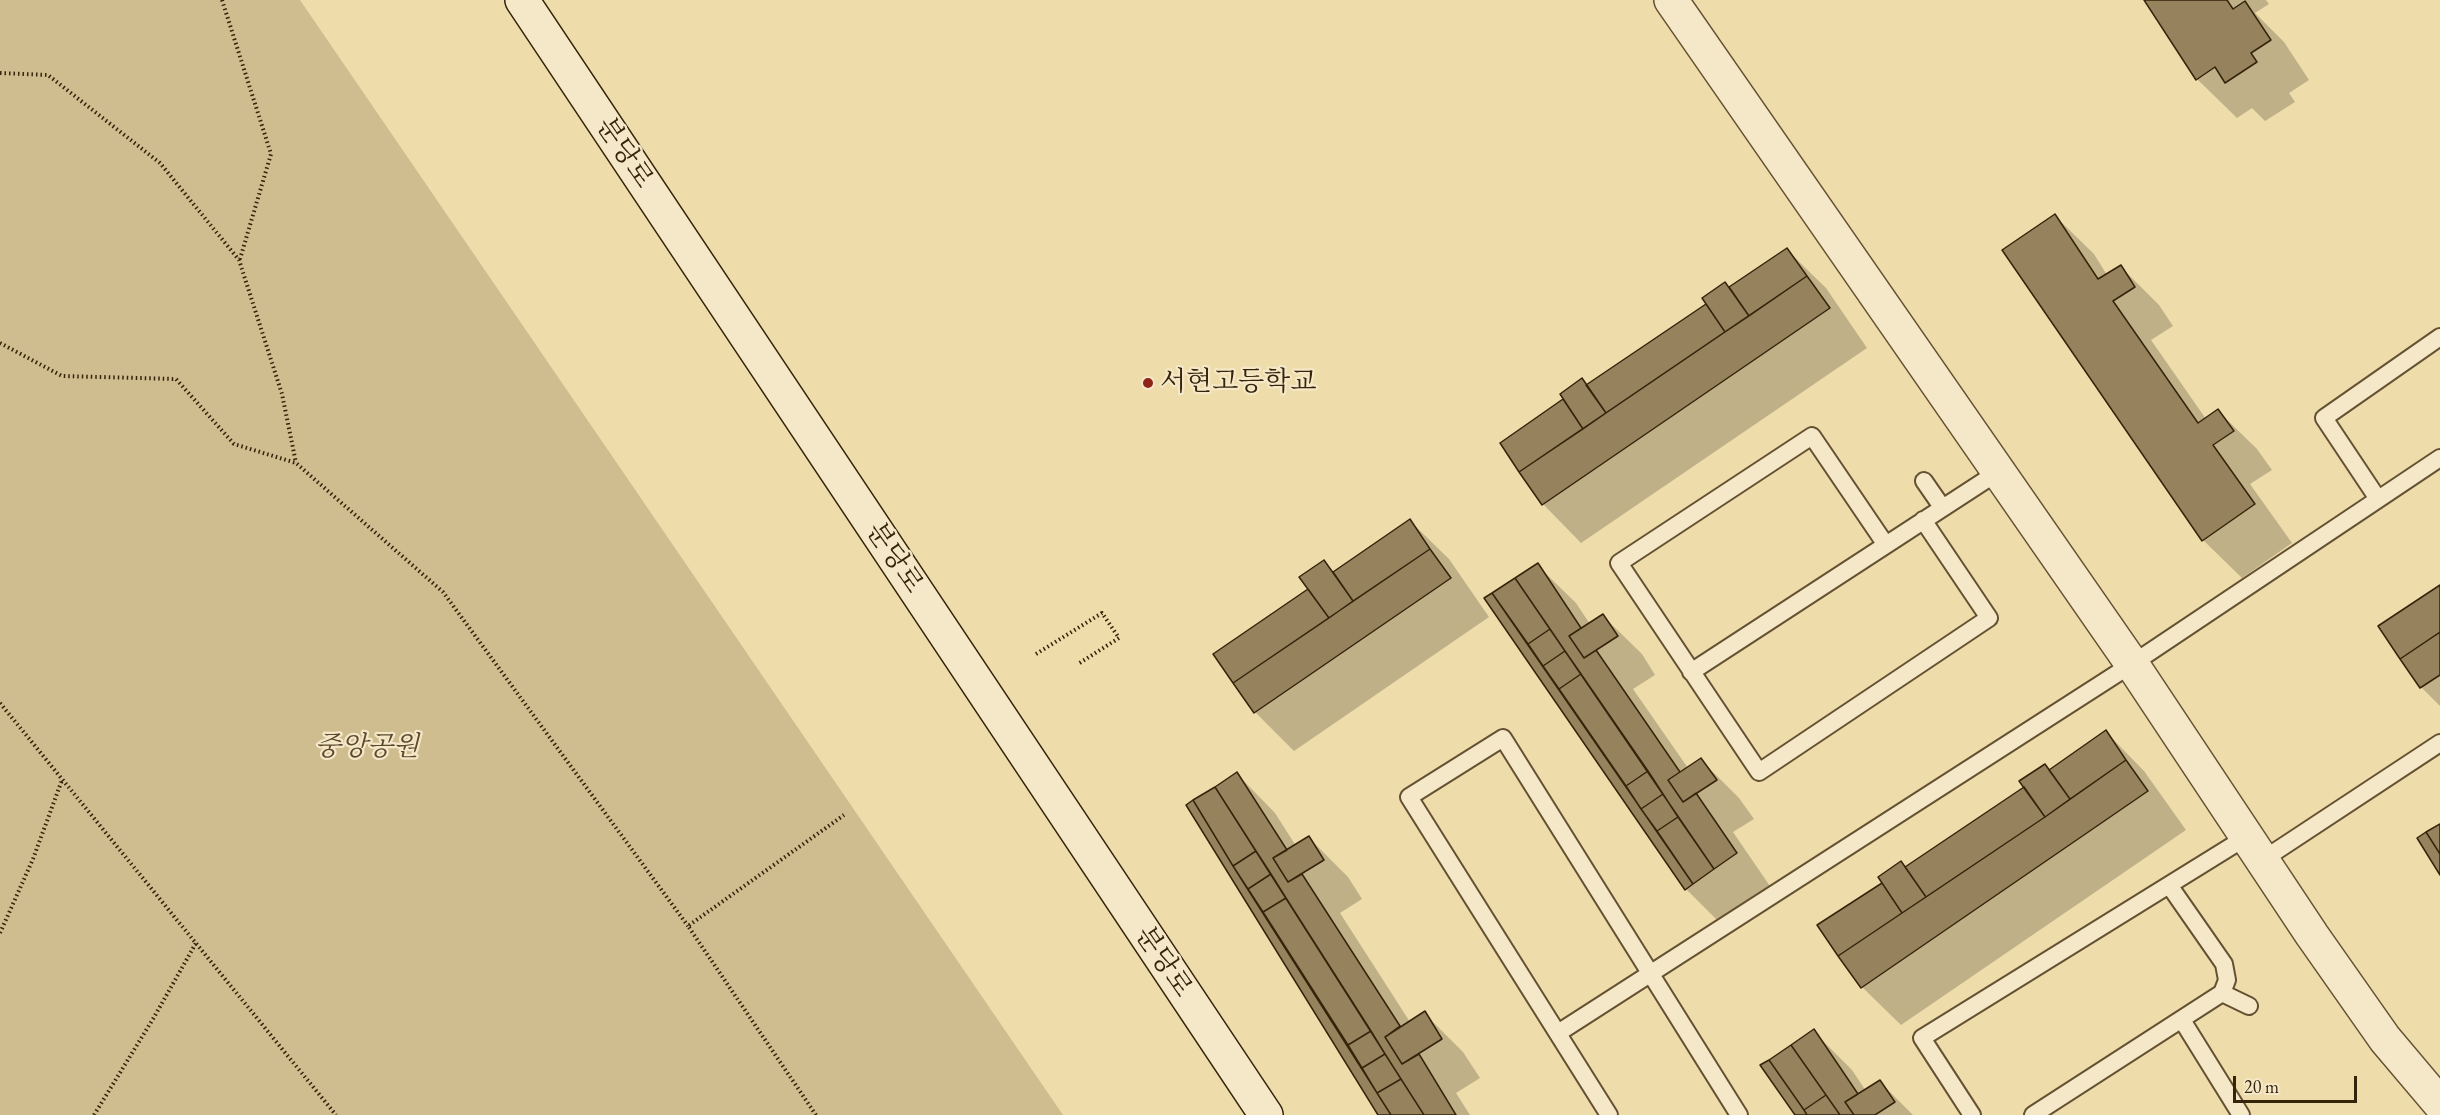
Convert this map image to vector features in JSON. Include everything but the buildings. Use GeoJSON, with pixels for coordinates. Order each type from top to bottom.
{"type":"FeatureCollection","features":[{"type":"Feature","properties":{"kind":"street","name":"분당로"},"geometry":{"type":"LineString","coordinates":[[522,0],[1266,1115]]}},
{"type":"Feature","properties":{"kind":"street"},"geometry":{"type":"LineString","coordinates":[[1671,0],[2132,664],[2256,847],[2312,935],[2385,1039],[2440,1104]]}},
{"type":"Feature","properties":{"kind":"lane"},"geometry":{"type":"LineString","coordinates":[[2379,499],[2324,418],[2440,338]]}},
{"type":"Feature","properties":{"kind":"lane"},"geometry":{"type":"LineString","coordinates":[[1886,545],[1812,436],[1619,563],[1759,772],[1989,618],[1923,520]]}},
{"type":"Feature","properties":{"kind":"lane"},"geometry":{"type":"LineString","coordinates":[[1558,1033],[2132,664],[2440,458]]}},
{"type":"Feature","properties":{"kind":"lane"},"geometry":{"type":"LineString","coordinates":[[1691,672],[1998,471]]}},
{"type":"Feature","properties":{"kind":"lane"},"geometry":{"type":"LineString","coordinates":[[1924,481],[1942,507]]}},
{"type":"Feature","properties":{"kind":"lane"},"geometry":{"type":"LineString","coordinates":[[1609,1115],[1409,797],[1503,738],[1739,1115]]}},
{"type":"Feature","properties":{"kind":"lane"},"geometry":{"type":"LineString","coordinates":[[1972,1115],[1922,1038],[2169,885],[2256,847],[2440,743]]}},
{"type":"Feature","properties":{"kind":"lane"},"geometry":{"type":"LineString","coordinates":[[2033,1115],[2222,993],[2227,980],[2224,964],[2169,885]]}},
{"type":"Feature","properties":{"kind":"lane"},"geometry":{"type":"LineString","coordinates":[[2222,993],[2249,1006]]}},
{"type":"Feature","properties":{"kind":"lane"},"geometry":{"type":"LineString","coordinates":[[2182,1020],[2241,1115]]}},
{"type":"Feature","properties":{"kind":"path"},"geometry":{"type":"LineString","coordinates":[[222,0],[271,154],[239,260]]}},
{"type":"Feature","properties":{"kind":"path"},"geometry":{"type":"LineString","coordinates":[[0,73],[48,75],[160,163],[239,260],[282,394],[296,463]]}},
{"type":"Feature","properties":{"kind":"path"},"geometry":{"type":"LineString","coordinates":[[0,343],[62,376],[176,379],[234,444],[296,463],[444,592],[688,926],[816,1115]]}},
{"type":"Feature","properties":{"kind":"path"},"geometry":{"type":"LineString","coordinates":[[1036,654],[1102,613],[1119,638],[1078,664]]}},
{"type":"Feature","properties":{"kind":"path"},"geometry":{"type":"LineString","coordinates":[[0,703],[336,1115]]}},
{"type":"Feature","properties":{"kind":"path"},"geometry":{"type":"LineString","coordinates":[[0,933],[33,859],[62,779]]}},
{"type":"Feature","properties":{"kind":"path"},"geometry":{"type":"LineString","coordinates":[[688,926],[844,815]]}},
{"type":"Feature","properties":{"kind":"path"},"geometry":{"type":"LineString","coordinates":[[94,1115],[196,943]]}},
{"type":"Feature","properties":{"kind":"green space","name":"중앙공원"},"geometry":{"type":"Polygon","coordinates":[[[0,0],[300,0],[1063,1115],[0,1115],[0,0]]]}},
{"type":"Feature","properties":{"kind":"place","name":"서현고등학교"},"geometry":{"type":"Point","coordinates":[1148,383]}}]}
